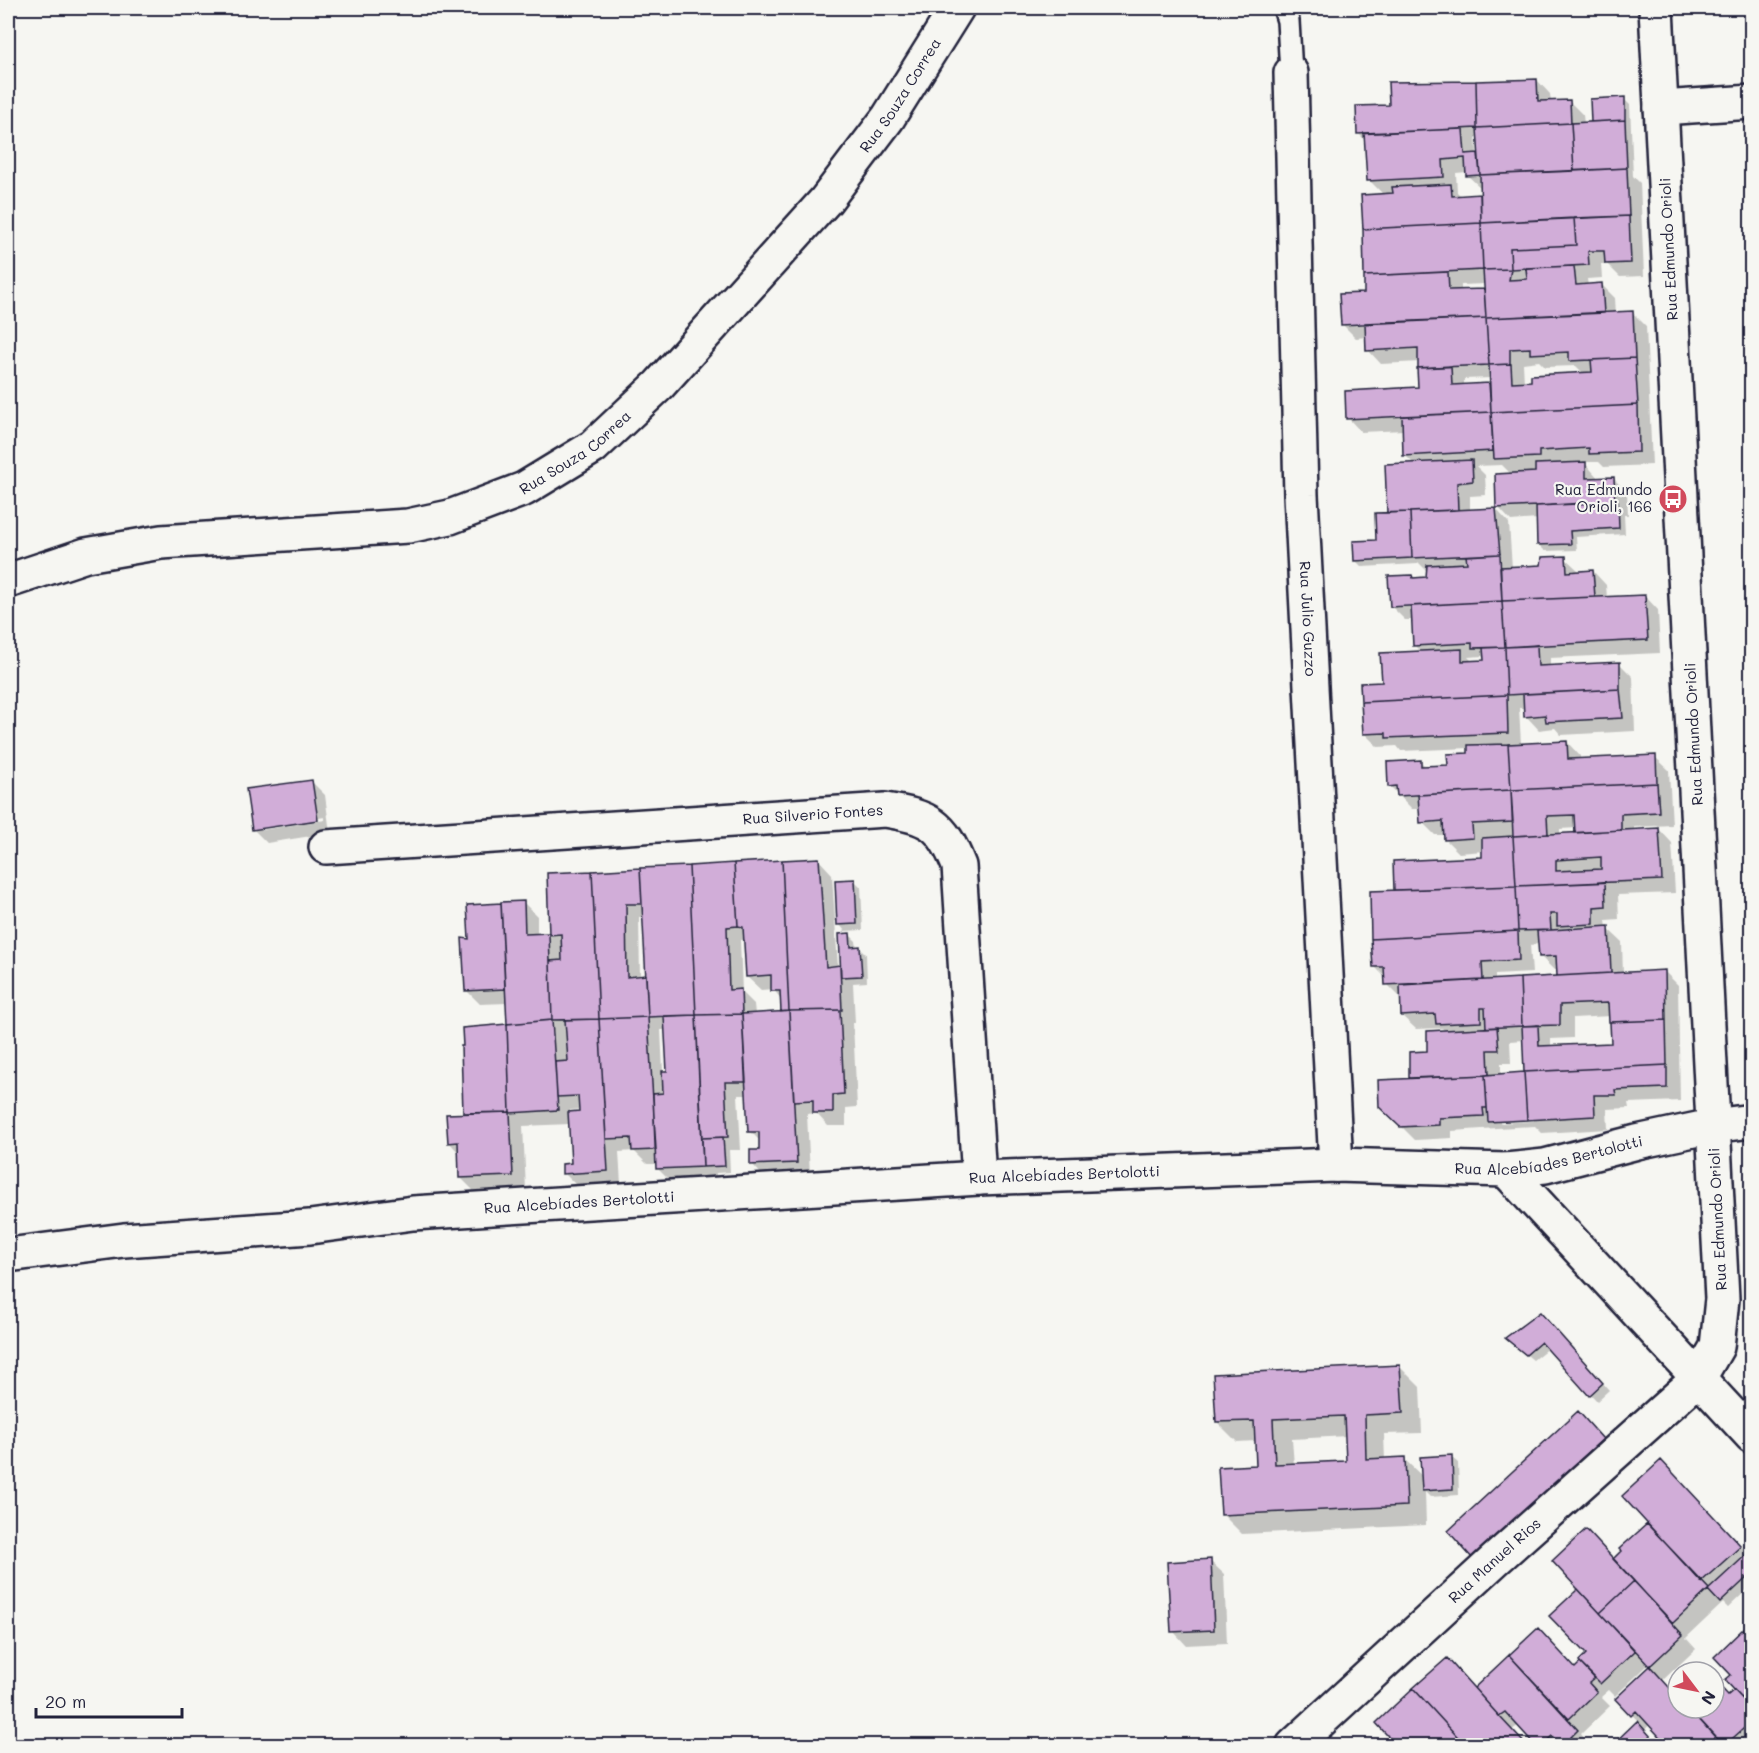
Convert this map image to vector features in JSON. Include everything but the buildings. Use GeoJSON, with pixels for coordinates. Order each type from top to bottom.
{"type":"FeatureCollection","features":[{"type":"Feature","properties":{"kind":"street","name":"Rua Souza Correa"},"geometry":{"type":"LineString","coordinates":[[8,581],[86,555],[161,542],[408,526],[450,517],[524,489],[592,447],[659,385],[810,218],[888,118],[957,8]]}},
{"type":"Feature","properties":{"kind":"street","name":"Rua Edmundo Orioli"},"geometry":{"type":"LineString","coordinates":[[1656,8],[1722,1299],[1717,1347],[1700,1378]]}},
{"type":"Feature","properties":{"kind":"street","name":"Rua Julio Guzzo"},"geometry":{"type":"LineString","coordinates":[[1291,73],[1301,495],[1336,1165]]}},
{"type":"Feature","properties":{"kind":"street"},"geometry":{"type":"LineString","coordinates":[[1661,108],[1752,102]]}},
{"type":"Feature","properties":{"kind":"street","name":"Rua Silverio Fontes"},"geometry":{"type":"LineString","coordinates":[[326,847],[885,810],[916,815],[938,829],[951,845],[959,866],[979,1178]]}},
{"type":"Feature","properties":{"kind":"street","name":"Rua Alcebíades Bertolotti"},"geometry":{"type":"LineString","coordinates":[[8,1255],[124,1240],[310,1227],[413,1213],[979,1178],[1336,1165],[1506,1170],[1545,1166],[1636,1142],[1712,1126],[1752,1121]]}},
{"type":"Feature","properties":{"kind":"street"},"geometry":{"type":"LineString","coordinates":[[1506,1170],[1752,1436]]}},
{"type":"Feature","properties":{"kind":"street","name":"Rua Manuel Rios"},"geometry":{"type":"LineString","coordinates":[[1293,1746],[1495,1560],[1700,1378]]}},
{"type":"Feature","properties":{"kind":"lane"},"geometry":{"type":"LineString","coordinates":[[1284,8],[1288,21],[1291,73]]}},
{"type":"Feature","properties":{"kind":"place","name":"Rua Edmundo Orioli, 166"},"geometry":{"type":"Point","coordinates":[1673,499]}}]}
